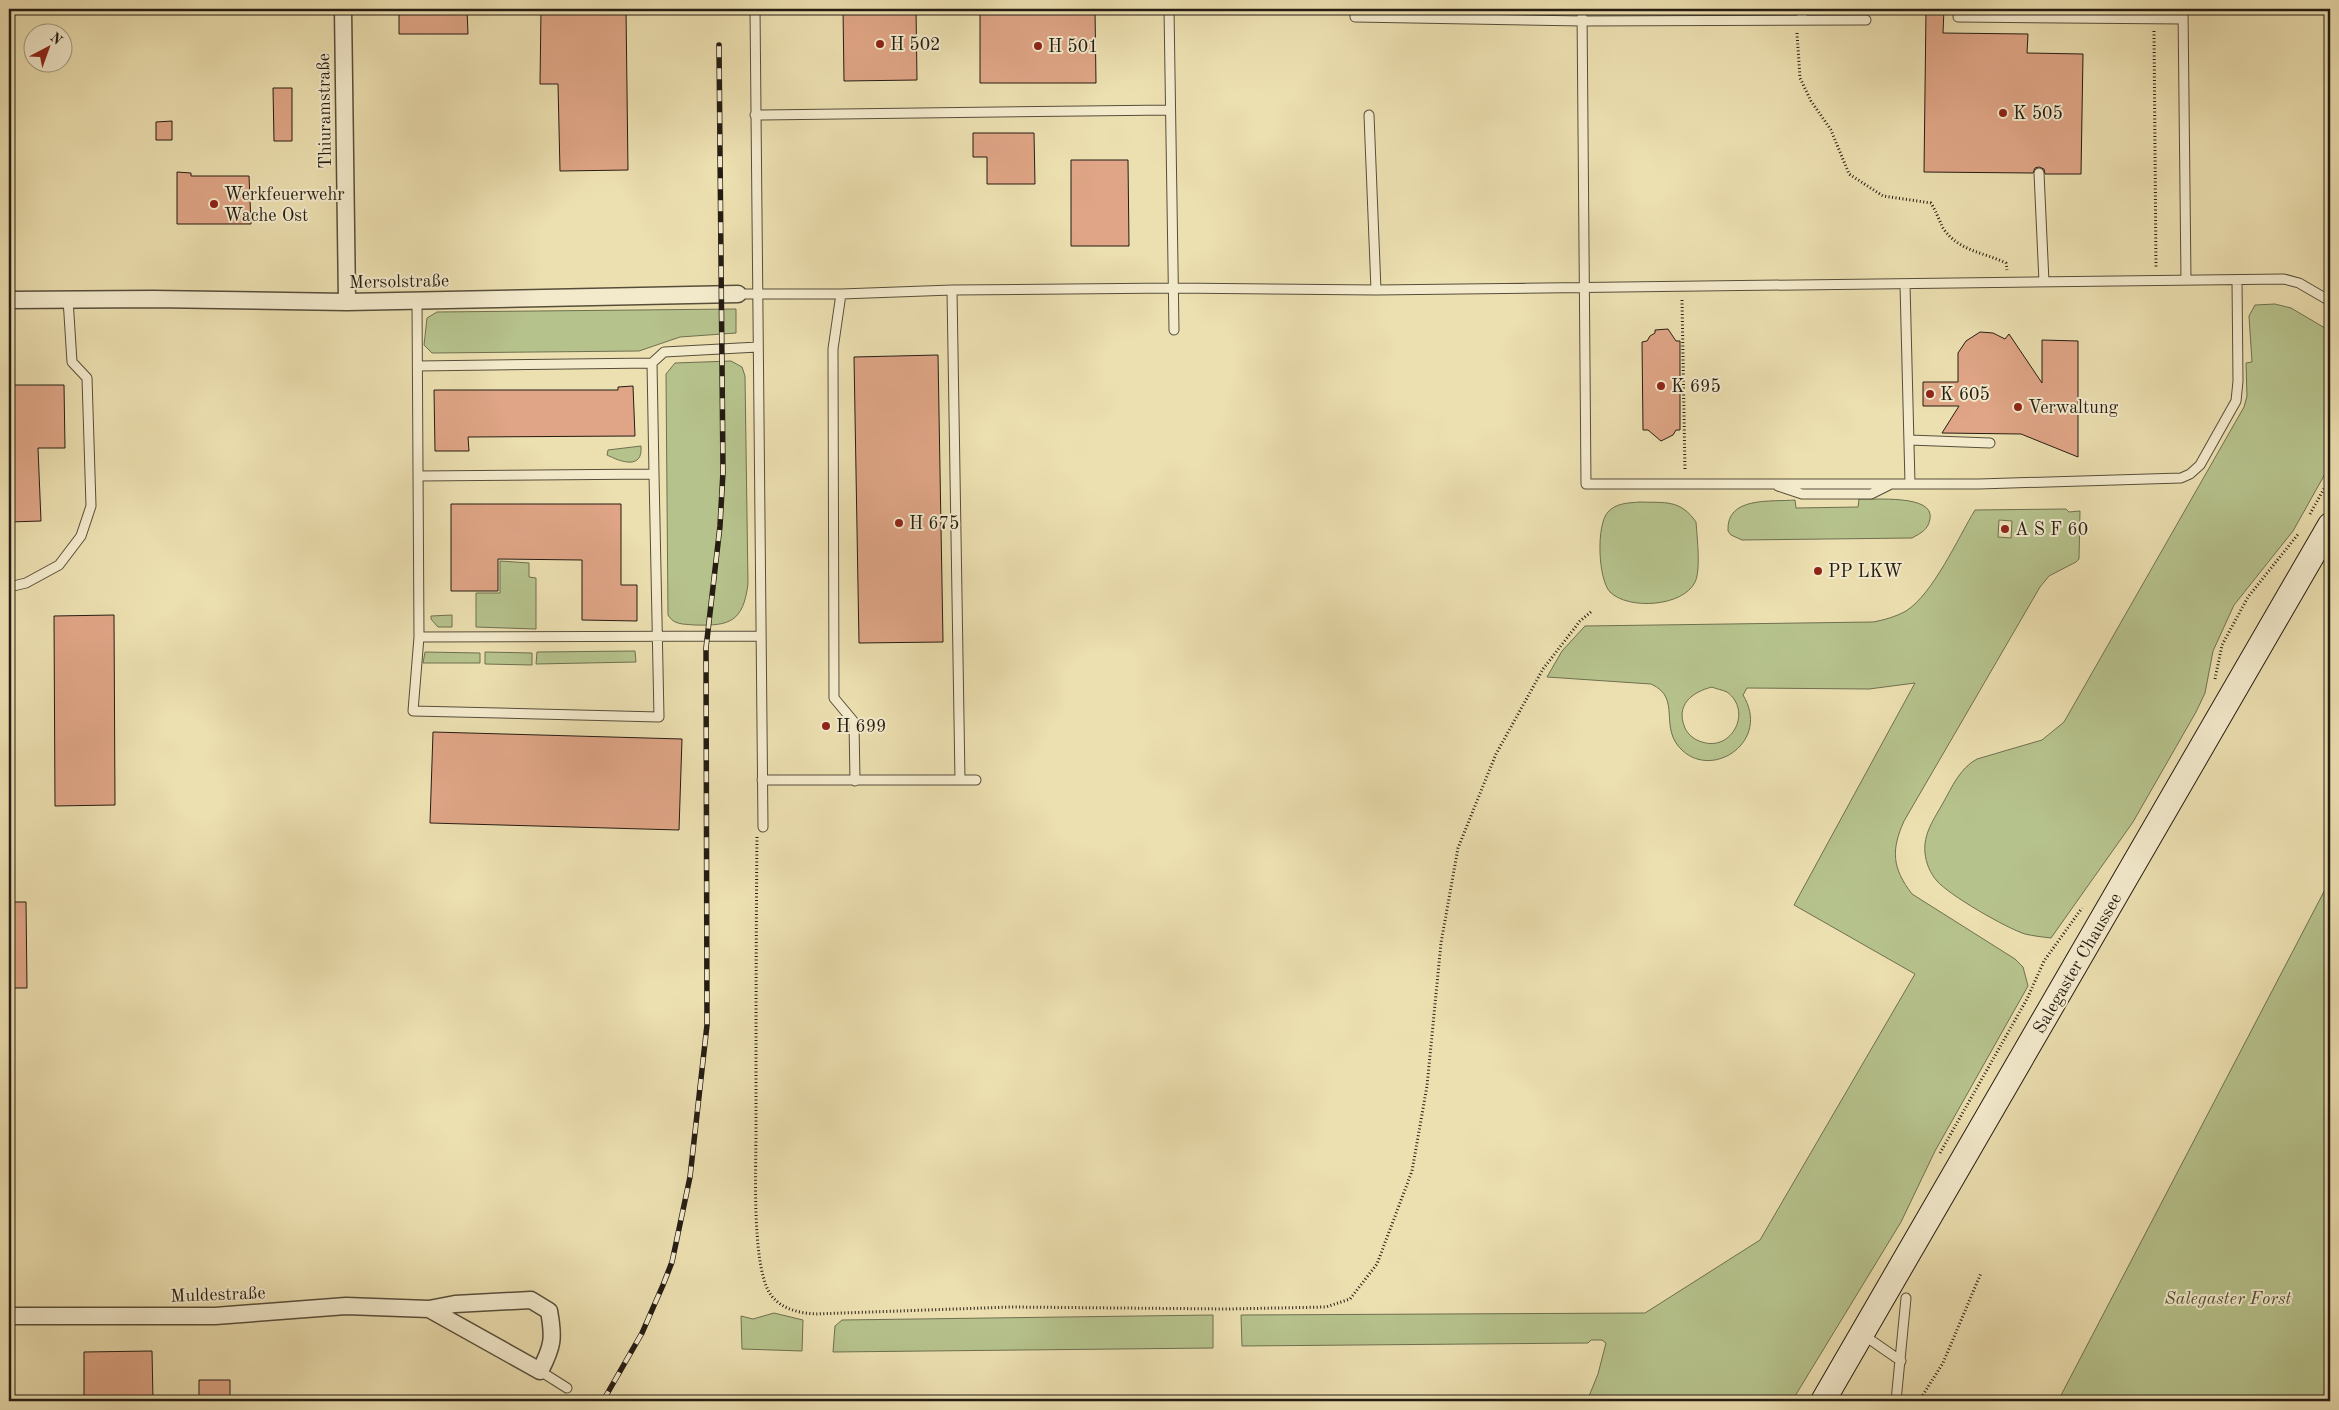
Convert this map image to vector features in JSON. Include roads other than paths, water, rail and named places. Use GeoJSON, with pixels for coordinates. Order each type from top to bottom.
{"type":"FeatureCollection","features":[{"type":"Feature","properties":{"kind":"main road","name":"Salegaster Chaussee"},"geometry":{"type":"LineString","coordinates":[[1823,1401],[2330,525]]}},
{"type":"Feature","properties":{"kind":"street","name":"Thiuramstraße"},"geometry":{"type":"LineString","coordinates":[[343,9],[347,302]]}},
{"type":"Feature","properties":{"kind":"street","name":"Mersolstraße"},"geometry":{"type":"LineString","coordinates":[[9,300],[347,302],[734,294]]}},
{"type":"Feature","properties":{"kind":"street","name":"Muldestraße"},"geometry":{"type":"LineString","coordinates":[[9,1316],[215,1316],[346,1306],[428,1309],[455,1304],[531,1300],[549,1311],[553,1335],[548,1354],[540,1371],[428,1309]]}},
{"type":"Feature","properties":{"kind":"lane"},"geometry":{"type":"LineString","coordinates":[[754,9],[763,827]]}},
{"type":"Feature","properties":{"kind":"lane"},"geometry":{"type":"LineString","coordinates":[[1169,9],[1174,330]]}},
{"type":"Feature","properties":{"kind":"lane"},"geometry":{"type":"LineString","coordinates":[[1355,9],[1355,17],[1582,21],[1866,20]]}},
{"type":"Feature","properties":{"kind":"lane"},"geometry":{"type":"LineString","coordinates":[[1582,9],[1586,484],[1910,484],[2170,480],[2190,474],[2200,465],[2236,401],[2238,361],[2236,281]]}},
{"type":"Feature","properties":{"kind":"lane"},"geometry":{"type":"LineString","coordinates":[[1799,20],[1802,9]]}},
{"type":"Feature","properties":{"kind":"lane"},"geometry":{"type":"LineString","coordinates":[[2183,9],[2186,280]]}},
{"type":"Feature","properties":{"kind":"lane"},"geometry":{"type":"LineString","coordinates":[[1958,17],[2154,18],[2184,20]]}},
{"type":"Feature","properties":{"kind":"lane"},"geometry":{"type":"LineString","coordinates":[[755,115],[1170,110]]}},
{"type":"Feature","properties":{"kind":"lane"},"geometry":{"type":"LineString","coordinates":[[1369,115],[1376,290]]}},
{"type":"Feature","properties":{"kind":"lane"},"geometry":{"type":"LineString","coordinates":[[2039,173],[2044,282]]}},
{"type":"Feature","properties":{"kind":"lane"},"geometry":{"type":"LineString","coordinates":[[734,294],[1173,288],[1376,290],[2292,280],[2330,301]]}},
{"type":"Feature","properties":{"kind":"lane"},"geometry":{"type":"LineString","coordinates":[[1905,284],[1910,484]]}},
{"type":"Feature","properties":{"kind":"lane"},"geometry":{"type":"LineString","coordinates":[[952,290],[960,780]]}},
{"type":"Feature","properties":{"kind":"lane"},"geometry":{"type":"LineString","coordinates":[[841,294],[833,349],[834,698],[854,722],[855,781]]}},
{"type":"Feature","properties":{"kind":"lane"},"geometry":{"type":"LineString","coordinates":[[9,587],[26,583],[59,565],[81,536],[91,506],[87,378],[72,362],[68,299]]}},
{"type":"Feature","properties":{"kind":"lane"},"geometry":{"type":"LineString","coordinates":[[417,301],[419,637],[413,711],[659,717],[652,363]]}},
{"type":"Feature","properties":{"kind":"lane"},"geometry":{"type":"LineString","coordinates":[[418,366],[652,363],[664,352],[758,347]]}},
{"type":"Feature","properties":{"kind":"lane"},"geometry":{"type":"LineString","coordinates":[[1909,440],[1990,442]]}},
{"type":"Feature","properties":{"kind":"lane"},"geometry":{"type":"LineString","coordinates":[[418,476],[654,474]]}},
{"type":"Feature","properties":{"kind":"lane"},"geometry":{"type":"LineString","coordinates":[[1771,484],[1802,494],[1871,494],[1893,483]]}},
{"type":"Feature","properties":{"kind":"lane"},"geometry":{"type":"LineString","coordinates":[[419,637],[761,636]]}},
{"type":"Feature","properties":{"kind":"lane"},"geometry":{"type":"LineString","coordinates":[[762,780],[976,780]]}},
{"type":"Feature","properties":{"kind":"lane"},"geometry":{"type":"LineString","coordinates":[[1896,1401],[1906,1298]]}},
{"type":"Feature","properties":{"kind":"lane"},"geometry":{"type":"LineString","coordinates":[[1862,1333],[1901,1361]]}},
{"type":"Feature","properties":{"kind":"lane"},"geometry":{"type":"LineString","coordinates":[[540,1371],[567,1388]]}},
{"type":"Feature","properties":{"kind":"railway"},"geometry":{"type":"LineString","coordinates":[[603,1401],[642,1333],[672,1262],[690,1177],[707,1025],[706,648],[720,526],[723,472],[719,45]]}},
{"type":"Feature","properties":{"kind":"place","name":"H 502"},"geometry":{"type":"Point","coordinates":[880,44]}},
{"type":"Feature","properties":{"kind":"place","name":"H 501"},"geometry":{"type":"Point","coordinates":[1038,46]}},
{"type":"Feature","properties":{"kind":"place","name":"K 505"},"geometry":{"type":"Point","coordinates":[2003,113]}},
{"type":"Feature","properties":{"kind":"place","name":"Werkfeuerwehr Wache Ost"},"geometry":{"type":"Point","coordinates":[214,204]}},
{"type":"Feature","properties":{"kind":"place","name":"K 695"},"geometry":{"type":"Point","coordinates":[1661,386]}},
{"type":"Feature","properties":{"kind":"place","name":"K 605"},"geometry":{"type":"Point","coordinates":[1930,394]}},
{"type":"Feature","properties":{"kind":"place","name":"Verwaltung"},"geometry":{"type":"Point","coordinates":[2018,407]}},
{"type":"Feature","properties":{"kind":"place","name":"H 675"},"geometry":{"type":"Point","coordinates":[899,523]}},
{"type":"Feature","properties":{"kind":"place","name":"A S F 60"},"geometry":{"type":"Point","coordinates":[2005,529]}},
{"type":"Feature","properties":{"kind":"place","name":"PP LKW"},"geometry":{"type":"Point","coordinates":[1818,571]}},
{"type":"Feature","properties":{"kind":"place","name":"H 699"},"geometry":{"type":"Point","coordinates":[826,726]}},
{"type":"Feature","properties":{"kind":"park label","name":"Salegaster Forst"},"geometry":{"type":"Point","coordinates":[2228,1298]}}]}
